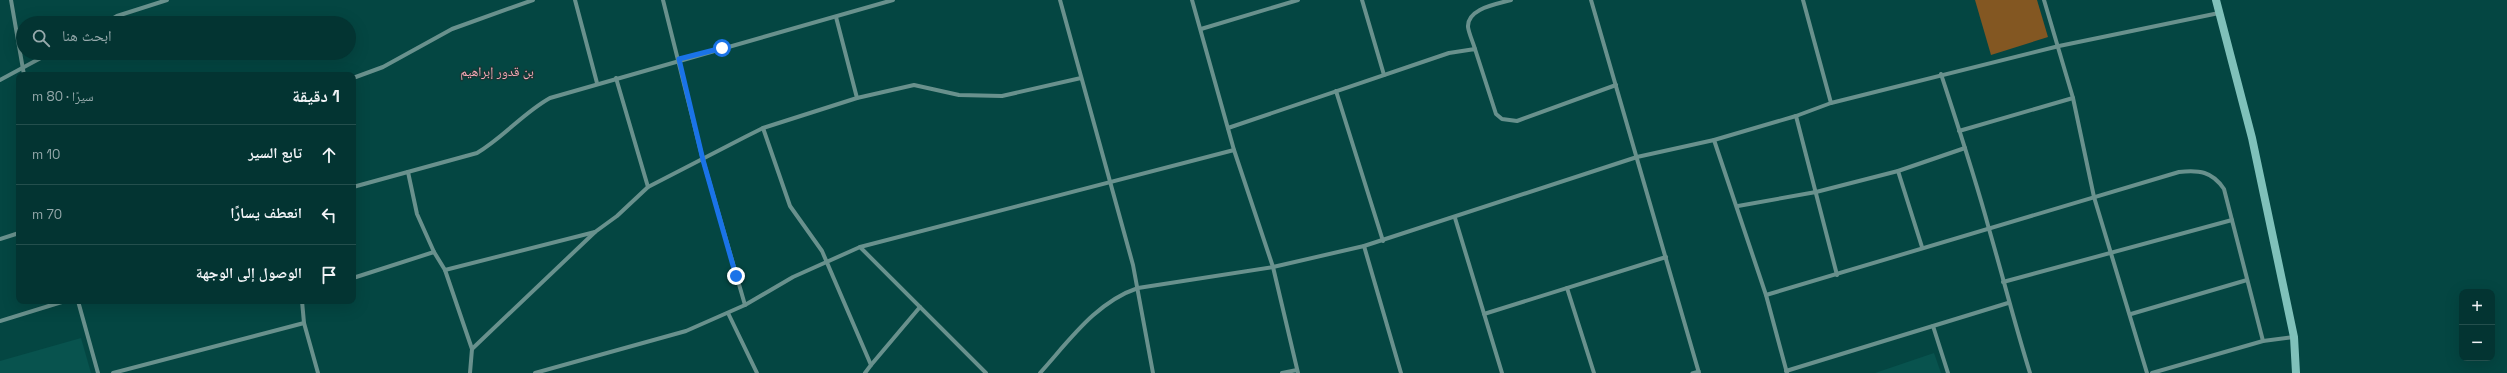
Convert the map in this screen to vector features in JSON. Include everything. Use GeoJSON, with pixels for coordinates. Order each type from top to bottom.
{"type":"FeatureCollection","features":[{"type":"Feature","properties":{"kind":"street"},"geometry":{"type":"LineString","coordinates":[[11,0],[16,31]]}},
{"type":"Feature","properties":{"kind":"street"},"geometry":{"type":"LineString","coordinates":[[117,16],[167,0]]}},
{"type":"Feature","properties":{"kind":"street"},"geometry":{"type":"LineString","coordinates":[[356,77],[384,67],[452,29],[522,2],[533,0]]}},
{"type":"Feature","properties":{"kind":"street"},"geometry":{"type":"LineString","coordinates":[[575,0],[597,84]]}},
{"type":"Feature","properties":{"kind":"street"},"geometry":{"type":"LineString","coordinates":[[663,0],[679,59],[703,160],[745,305]]}},
{"type":"Feature","properties":{"kind":"street"},"geometry":{"type":"LineString","coordinates":[[356,186],[477,153],[492,144],[532,108],[550,98],[679,59],[836,17],[893,0]]}},
{"type":"Feature","properties":{"kind":"street"},"geometry":{"type":"LineString","coordinates":[[1060,0],[1138,288],[1153,373]]}},
{"type":"Feature","properties":{"kind":"street"},"geometry":{"type":"LineString","coordinates":[[1192,0],[1234,150],[1273,267],[1297,372],[1282,373]]}},
{"type":"Feature","properties":{"kind":"street"},"geometry":{"type":"LineString","coordinates":[[1200,29],[1298,0]]}},
{"type":"Feature","properties":{"kind":"street"},"geometry":{"type":"LineString","coordinates":[[1362,0],[1384,75]]}},
{"type":"Feature","properties":{"kind":"street"},"geometry":{"type":"LineString","coordinates":[[1511,0],[1477,11],[1470,18],[1468,27],[1496,114],[1510,121],[1517,121],[1616,85]]}},
{"type":"Feature","properties":{"kind":"street"},"geometry":{"type":"LineString","coordinates":[[1591,0],[1699,372]]}},
{"type":"Feature","properties":{"kind":"street"},"geometry":{"type":"LineString","coordinates":[[1803,0],[1831,103]]}},
{"type":"Feature","properties":{"kind":"street"},"geometry":{"type":"LineString","coordinates":[[2044,0],[2059,46],[2073,98],[2094,197],[2131,314],[2147,373]]}},
{"type":"Feature","properties":{"kind":"street"},"geometry":{"type":"LineString","coordinates":[[2216,0],[2252,138],[2294,337],[2296,373]]}},
{"type":"Feature","properties":{"kind":"street"},"geometry":{"type":"LineString","coordinates":[[1040,373],[1099,310],[1119,295],[1138,288],[1273,267],[1364,246],[1455,218],[1637,157],[1714,140],[1796,116],[1831,103],[1941,74],[2059,46],[2220,13]]}},
{"type":"Feature","properties":{"kind":"street"},"geometry":{"type":"LineString","coordinates":[[836,17],[857,98]]}},
{"type":"Feature","properties":{"kind":"street"},"geometry":{"type":"LineString","coordinates":[[1228,128],[1449,53],[1475,49]]}},
{"type":"Feature","properties":{"kind":"street"},"geometry":{"type":"LineString","coordinates":[[21,60],[23,72]]}},
{"type":"Feature","properties":{"kind":"street"},"geometry":{"type":"LineString","coordinates":[[0,80],[37,60]]}},
{"type":"Feature","properties":{"kind":"street"},"geometry":{"type":"LineString","coordinates":[[1941,74],[1989,228],[2008,303],[2030,373]]}},
{"type":"Feature","properties":{"kind":"street"},"geometry":{"type":"LineString","coordinates":[[616,78],[648,187]]}},
{"type":"Feature","properties":{"kind":"street"},"geometry":{"type":"LineString","coordinates":[[472,349],[595,232],[617,216],[648,187],[763,128],[857,98],[914,85],[959,95],[1002,96],[1081,78]]}},
{"type":"Feature","properties":{"kind":"street"},"geometry":{"type":"LineString","coordinates":[[1336,91],[1383,241]]}},
{"type":"Feature","properties":{"kind":"street"},"geometry":{"type":"LineString","coordinates":[[1959,131],[2073,98]]}},
{"type":"Feature","properties":{"kind":"street"},"geometry":{"type":"LineString","coordinates":[[1796,116],[1837,274]]}},
{"type":"Feature","properties":{"kind":"street"},"geometry":{"type":"LineString","coordinates":[[763,128],[790,206],[795,216],[815,238],[871,365]]}},
{"type":"Feature","properties":{"kind":"street"},"geometry":{"type":"LineString","coordinates":[[1714,140],[1738,206],[1766,295],[1786,372],[2008,303]]}},
{"type":"Feature","properties":{"kind":"street"},"geometry":{"type":"LineString","coordinates":[[1738,206],[1816,192],[1898,171],[1965,148]]}},
{"type":"Feature","properties":{"kind":"street"},"geometry":{"type":"LineString","coordinates":[[535,373],[686,331],[745,305],[792,277],[860,246],[1234,150]]}},
{"type":"Feature","properties":{"kind":"street"},"geometry":{"type":"LineString","coordinates":[[1766,295],[1922,247],[2179,172],[2199,170],[2209,173],[2218,180],[2224,189],[2263,341]]}},
{"type":"Feature","properties":{"kind":"street"},"geometry":{"type":"LineString","coordinates":[[1898,171],[1922,247]]}},
{"type":"Feature","properties":{"kind":"street"},"geometry":{"type":"LineString","coordinates":[[408,172],[417,214],[434,252],[445,270],[472,349],[470,373]]}},
{"type":"Feature","properties":{"kind":"street"},"geometry":{"type":"LineString","coordinates":[[1455,218],[1502,373]]}},
{"type":"Feature","properties":{"kind":"street"},"geometry":{"type":"LineString","coordinates":[[2003,282],[2232,220]]}},
{"type":"Feature","properties":{"kind":"street"},"geometry":{"type":"LineString","coordinates":[[445,270],[595,232]]}},
{"type":"Feature","properties":{"kind":"street"},"geometry":{"type":"LineString","coordinates":[[0,239],[16,234]]}},
{"type":"Feature","properties":{"kind":"street"},"geometry":{"type":"LineString","coordinates":[[860,246],[986,373]]}},
{"type":"Feature","properties":{"kind":"street"},"geometry":{"type":"LineString","coordinates":[[1364,246],[1401,373]]}},
{"type":"Feature","properties":{"kind":"street"},"geometry":{"type":"LineString","coordinates":[[356,277],[434,252]]}},
{"type":"Feature","properties":{"kind":"street"},"geometry":{"type":"LineString","coordinates":[[1484,314],[1666,257]]}},
{"type":"Feature","properties":{"kind":"street"},"geometry":{"type":"LineString","coordinates":[[2131,314],[2247,280]]}},
{"type":"Feature","properties":{"kind":"street"},"geometry":{"type":"LineString","coordinates":[[1567,288],[1594,373]]}},
{"type":"Feature","properties":{"kind":"street"},"geometry":{"type":"LineString","coordinates":[[0,321],[55,304]]}},
{"type":"Feature","properties":{"kind":"street"},"geometry":{"type":"LineString","coordinates":[[79,304],[98,373]]}},
{"type":"Feature","properties":{"kind":"street"},"geometry":{"type":"LineString","coordinates":[[302,304],[304,323],[318,373]]}},
{"type":"Feature","properties":{"kind":"street"},"geometry":{"type":"LineString","coordinates":[[865,373],[920,307]]}},
{"type":"Feature","properties":{"kind":"street"},"geometry":{"type":"LineString","coordinates":[[728,313],[757,373]]}},
{"type":"Feature","properties":{"kind":"street"},"geometry":{"type":"LineString","coordinates":[[113,373],[304,323]]}},
{"type":"Feature","properties":{"kind":"street"},"geometry":{"type":"LineString","coordinates":[[1933,326],[1948,373]]}},
{"type":"Feature","properties":{"kind":"street"},"geometry":{"type":"LineString","coordinates":[[2152,373],[2263,341],[2294,337]]}},
{"type":"Feature","properties":{"kind":"lane"},"geometry":{"type":"LineString","coordinates":[[1692,373],[1699,372]]}},
{"type":"Feature","properties":{"kind":"shaded area"},"geometry":{"type":"Polygon","coordinates":[[[1975,0],[2037,0],[2048,37],[1991,55],[1975,0]]]}},
{"type":"Feature","properties":{"kind":"shaded area"},"geometry":{"type":"Polygon","coordinates":[[[81,338],[91,373],[0,373],[0,361],[81,338]]]}},
{"type":"Feature","properties":{"kind":"shaded area"},"geometry":{"type":"Polygon","coordinates":[[[1934,353],[1941,373],[1875,373],[1934,353]]]}},
{"type":"Feature","properties":{"kind":"district","name":"بن قدور إبراهيم"},"geometry":{"type":"Point","coordinates":[497,71]}},
{"type":"Feature","properties":{"kind":"route"},"geometry":{"type":"LineString","coordinates":[[722,48],[679,59],[703,160],[736,276]]}}]}
